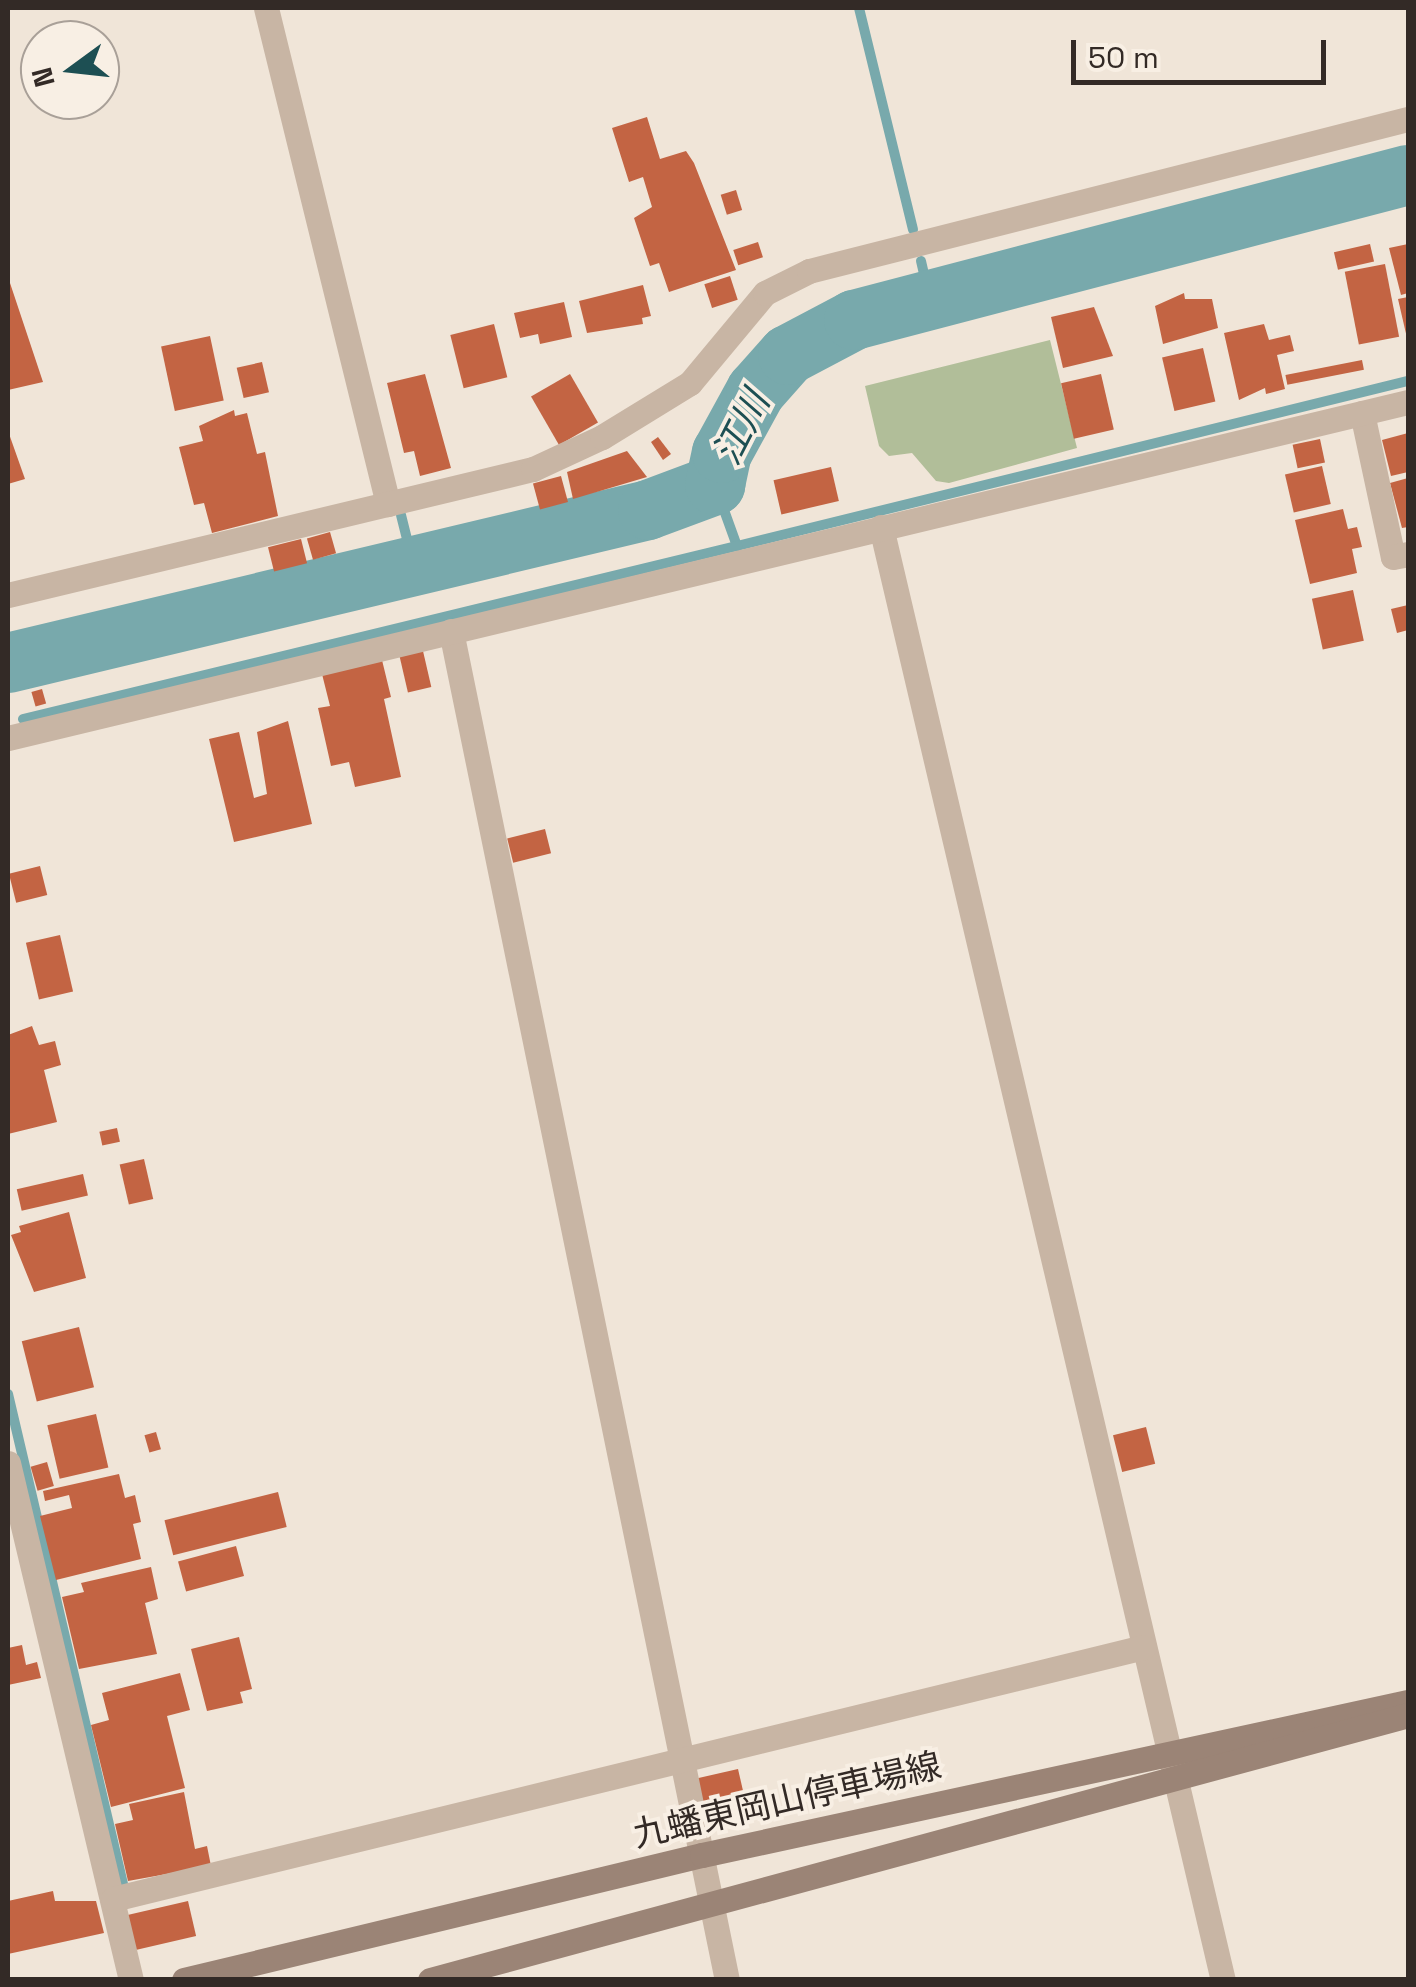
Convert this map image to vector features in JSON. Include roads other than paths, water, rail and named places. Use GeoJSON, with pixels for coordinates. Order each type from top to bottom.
{"type":"FeatureCollection","features":[{"type":"Feature","properties":{"kind":"main road","name":"九蟠東岡山停車場線"},"geometry":{"type":"LineString","coordinates":[[430,1980],[712,1905],[1172,1764],[1408,1702]]}},
{"type":"Feature","properties":{"kind":"main road","name":"九蟠東岡山停車場線"},"geometry":{"type":"LineString","coordinates":[[184,1980],[702,1855],[1408,1715]]}},
{"type":"Feature","properties":{"kind":"street"},"geometry":{"type":"LineString","coordinates":[[266,8],[388,504]]}},
{"type":"Feature","properties":{"kind":"street"},"geometry":{"type":"LineString","coordinates":[[8,595],[533,469],[602,438],[690,383],[765,293],[808,270],[1408,119]]}},
{"type":"Feature","properties":{"kind":"street"},"geometry":{"type":"LineString","coordinates":[[8,738],[1408,402]]}},
{"type":"Feature","properties":{"kind":"street"},"geometry":{"type":"LineString","coordinates":[[1362,414],[1393,557],[1408,554]]}},
{"type":"Feature","properties":{"kind":"street"},"geometry":{"type":"LineString","coordinates":[[881,527],[1137,1649],[1172,1764],[1223,1980]]}},
{"type":"Feature","properties":{"kind":"street"},"geometry":{"type":"LineString","coordinates":[[452,631],[675,1761],[702,1855],[727,1980]]}},
{"type":"Feature","properties":{"kind":"street"},"geometry":{"type":"LineString","coordinates":[[8,1463],[131,1980]]}},
{"type":"Feature","properties":{"kind":"street"},"geometry":{"type":"LineString","coordinates":[[113,1899],[1137,1649]]}},
{"type":"Feature","properties":{"kind":"waterway"},"geometry":{"type":"LineString","coordinates":[[859,8],[913,229]]}},
{"type":"Feature","properties":{"kind":"waterway","name":"江川"},"geometry":{"type":"LineString","coordinates":[[8,663],[648,510],[715,485],[722,453],[756,391],[788,355],[854,320],[1408,175]]}},
{"type":"Feature","properties":{"kind":"waterway"},"geometry":{"type":"LineString","coordinates":[[921,261],[930,300]]}},
{"type":"Feature","properties":{"kind":"waterway"},"geometry":{"type":"LineString","coordinates":[[715,485],[737,546],[1408,381]]}},
{"type":"Feature","properties":{"kind":"waterway"},"geometry":{"type":"LineString","coordinates":[[401,515],[414,567]]}},
{"type":"Feature","properties":{"kind":"waterway"},"geometry":{"type":"LineString","coordinates":[[23,719],[737,546]]}},
{"type":"Feature","properties":{"kind":"waterway"},"geometry":{"type":"LineString","coordinates":[[8,1394],[124,1888]]}}]}
